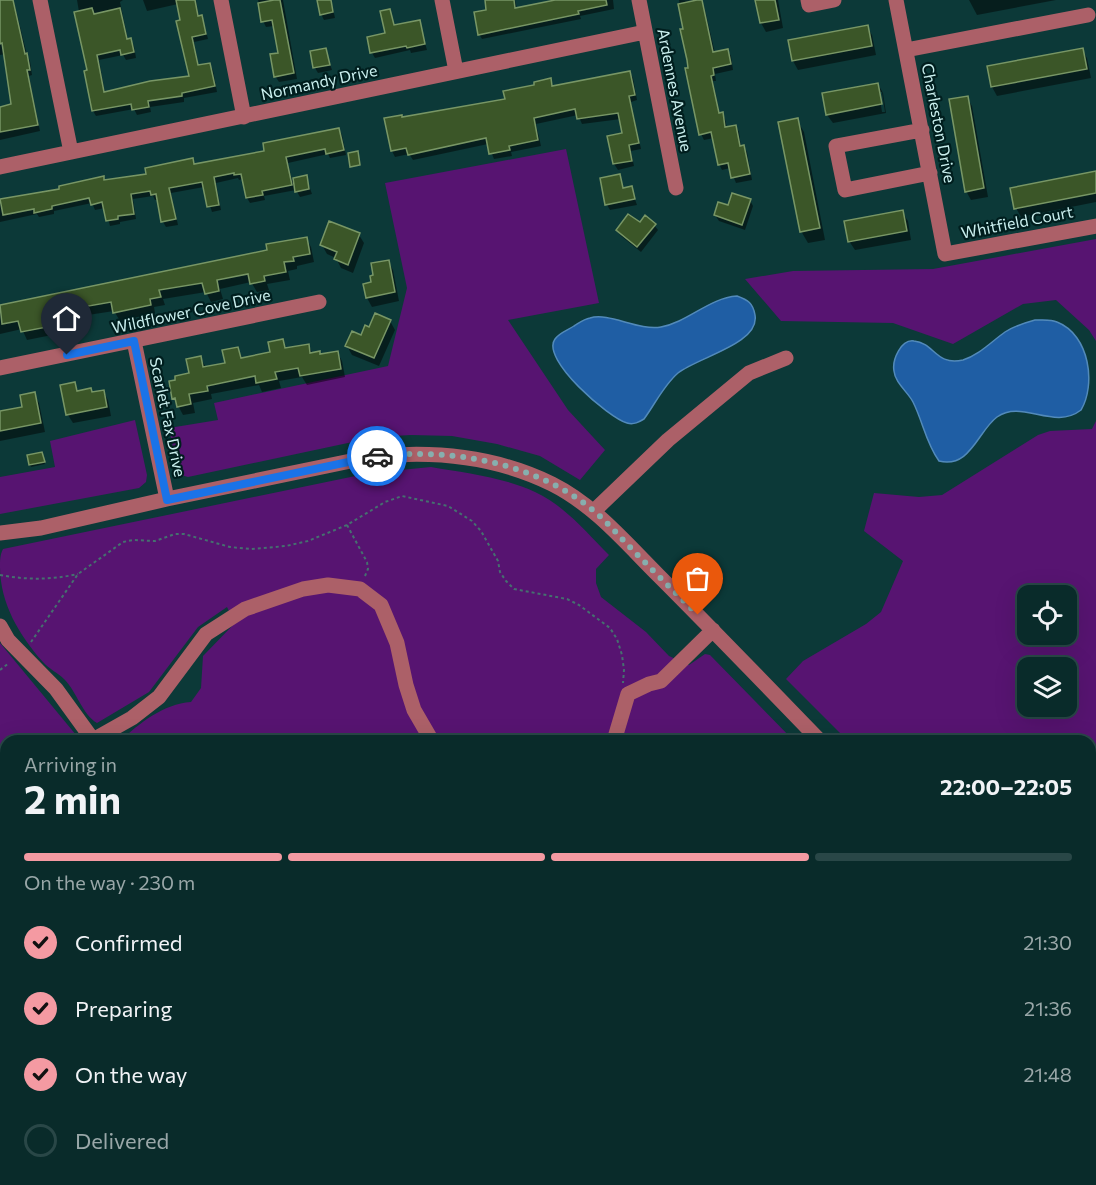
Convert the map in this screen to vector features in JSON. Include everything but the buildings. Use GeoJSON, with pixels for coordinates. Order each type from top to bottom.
{"type":"FeatureCollection","features":[{"type":"Feature","properties":{"kind":"street"},"geometry":{"type":"LineString","coordinates":[[40,0],[71,152]]}},
{"type":"Feature","properties":{"kind":"street"},"geometry":{"type":"LineString","coordinates":[[221,0],[244,117]]}},
{"type":"Feature","properties":{"kind":"street"},"geometry":{"type":"LineString","coordinates":[[442,0],[456,71]]}},
{"type":"Feature","properties":{"kind":"street","name":"Ardennes Avenue"},"geometry":{"type":"LineString","coordinates":[[639,0],[676,188]]}},
{"type":"Feature","properties":{"kind":"street"},"geometry":{"type":"LineString","coordinates":[[808,0],[809,5],[834,0]]}},
{"type":"Feature","properties":{"kind":"street","name":"Charleston Drive"},"geometry":{"type":"LineString","coordinates":[[896,0],[945,254]]}},
{"type":"Feature","properties":{"kind":"street"},"geometry":{"type":"LineString","coordinates":[[906,50],[1088,15]]}},
{"type":"Feature","properties":{"kind":"street","name":"Normandy Drive"},"geometry":{"type":"LineString","coordinates":[[0,166],[645,32]]}},
{"type":"Feature","properties":{"kind":"street"},"geometry":{"type":"LineString","coordinates":[[921,130],[836,146],[845,190],[930,173]]}},
{"type":"Feature","properties":{"kind":"street","name":"Whitfield Court"},"geometry":{"type":"LineString","coordinates":[[945,254],[1096,226]]}},
{"type":"Feature","properties":{"kind":"street","name":"Wildflower Cove Drive"},"geometry":{"type":"LineString","coordinates":[[0,368],[319,303]]}},
{"type":"Feature","properties":{"kind":"street","name":"Scarlet Fax Drive"},"geometry":{"type":"LineString","coordinates":[[134,341],[167,500]]}},
{"type":"Feature","properties":{"kind":"street"},"geometry":{"type":"LineString","coordinates":[[594,511],[668,440],[748,373],[786,358]]}},
{"type":"Feature","properties":{"kind":"street"},"geometry":{"type":"LineString","coordinates":[[0,533],[41,528],[370,457],[433,454],[494,463],[552,484],[594,511],[814,735]]}},
{"type":"Feature","properties":{"kind":"street"},"geometry":{"type":"LineString","coordinates":[[102,735],[132,718],[159,697],[206,634],[245,609],[303,589],[327,585],[360,590],[381,605],[398,644],[406,686],[414,710],[429,735]]}},
{"type":"Feature","properties":{"kind":"street"},"geometry":{"type":"LineString","coordinates":[[0,626],[19,653],[56,689],[89,735]]}},
{"type":"Feature","properties":{"kind":"street"},"geometry":{"type":"LineString","coordinates":[[616,735],[628,694],[661,681],[713,630]]}},
{"type":"Feature","properties":{"kind":"path"},"geometry":{"type":"LineString","coordinates":[[0,575],[36,580],[78,574],[114,547],[133,540],[155,541],[175,534],[184,534],[219,545],[251,549],[286,546],[308,541],[347,525],[384,502],[402,496],[427,500],[459,511],[481,531],[498,561],[500,572],[514,589],[567,599],[610,628],[617,639],[622,655],[624,670],[622,682],[628,694]]}},
{"type":"Feature","properties":{"kind":"path"},"geometry":{"type":"LineString","coordinates":[[347,525],[368,569],[360,590]]}},
{"type":"Feature","properties":{"kind":"path"},"geometry":{"type":"LineString","coordinates":[[19,653],[36,636],[78,574]]}},
{"type":"Feature","properties":{"kind":"shaded area"},"geometry":{"type":"Polygon","coordinates":[[[566,149],[599,303],[508,320],[568,410],[605,450],[580,480],[540,456],[497,444],[452,436],[411,435],[376,437],[188,477],[178,472],[169,428],[218,420],[214,403],[388,366],[407,288],[385,183],[566,149]]]}},
{"type":"Feature","properties":{"kind":"shaded area"},"geometry":{"type":"Polygon","coordinates":[[[1096,239],[1096,341],[1089,330],[1056,300],[1023,304],[953,344],[893,323],[781,321],[745,279],[793,271],[933,269],[1096,239]]]}},
{"type":"Feature","properties":{"kind":"shaded area"},"geometry":{"type":"Polygon","coordinates":[[[135,420],[147,475],[146,482],[139,488],[0,514],[0,477],[55,467],[50,441],[135,420]]]}},
{"type":"Feature","properties":{"kind":"shaded area"},"geometry":{"type":"Polygon","coordinates":[[[1096,421],[1096,735],[842,735],[786,679],[803,661],[866,624],[881,612],[903,561],[864,531],[874,493],[919,497],[942,495],[1038,435],[1050,431],[1092,429],[1096,421]]]}},
{"type":"Feature","properties":{"kind":"shaded area"},"geometry":{"type":"Polygon","coordinates":[[[431,467],[510,483],[535,492],[556,504],[609,555],[596,569],[596,583],[601,597],[646,632],[669,656],[689,665],[705,654],[710,655],[788,735],[127,735],[162,710],[191,702],[201,688],[203,656],[235,623],[227,607],[198,627],[149,692],[97,723],[87,714],[69,684],[34,652],[7,606],[0,567],[3,549],[370,473],[431,467]]]}},
{"type":"Feature","properties":{"kind":"shaded area"},"geometry":{"type":"Polygon","coordinates":[[[0,643],[76,735],[0,735],[0,643]]]}},
{"type":"Feature","properties":{"kind":"water"},"geometry":{"type":"Polygon","coordinates":[[[737,296],[749,302],[754,311],[754,325],[748,334],[726,349],[678,373],[644,419],[636,423],[627,423],[618,419],[592,399],[566,373],[557,360],[553,348],[555,339],[559,335],[588,319],[606,317],[652,328],[661,327],[717,301],[737,296]]]}},
{"type":"Feature","properties":{"kind":"water"},"geometry":{"type":"Polygon","coordinates":[[[1035,320],[1055,321],[1068,328],[1083,349],[1089,375],[1086,400],[1081,410],[1071,416],[1060,417],[1017,411],[1007,412],[990,423],[966,454],[950,462],[939,461],[913,402],[895,375],[894,361],[898,351],[905,343],[914,341],[927,346],[946,360],[963,360],[980,352],[1008,330],[1035,320]]]}},
{"type":"Feature","properties":{"kind":"way so far"},"geometry":{"type":"LineString","coordinates":[[377,456],[433,454],[468,458],[494,463],[552,484],[594,511],[698,615]]}},
{"type":"Feature","properties":{"kind":"route"},"geometry":{"type":"LineString","coordinates":[[67,355],[134,341],[167,500],[377,456]]}}]}
